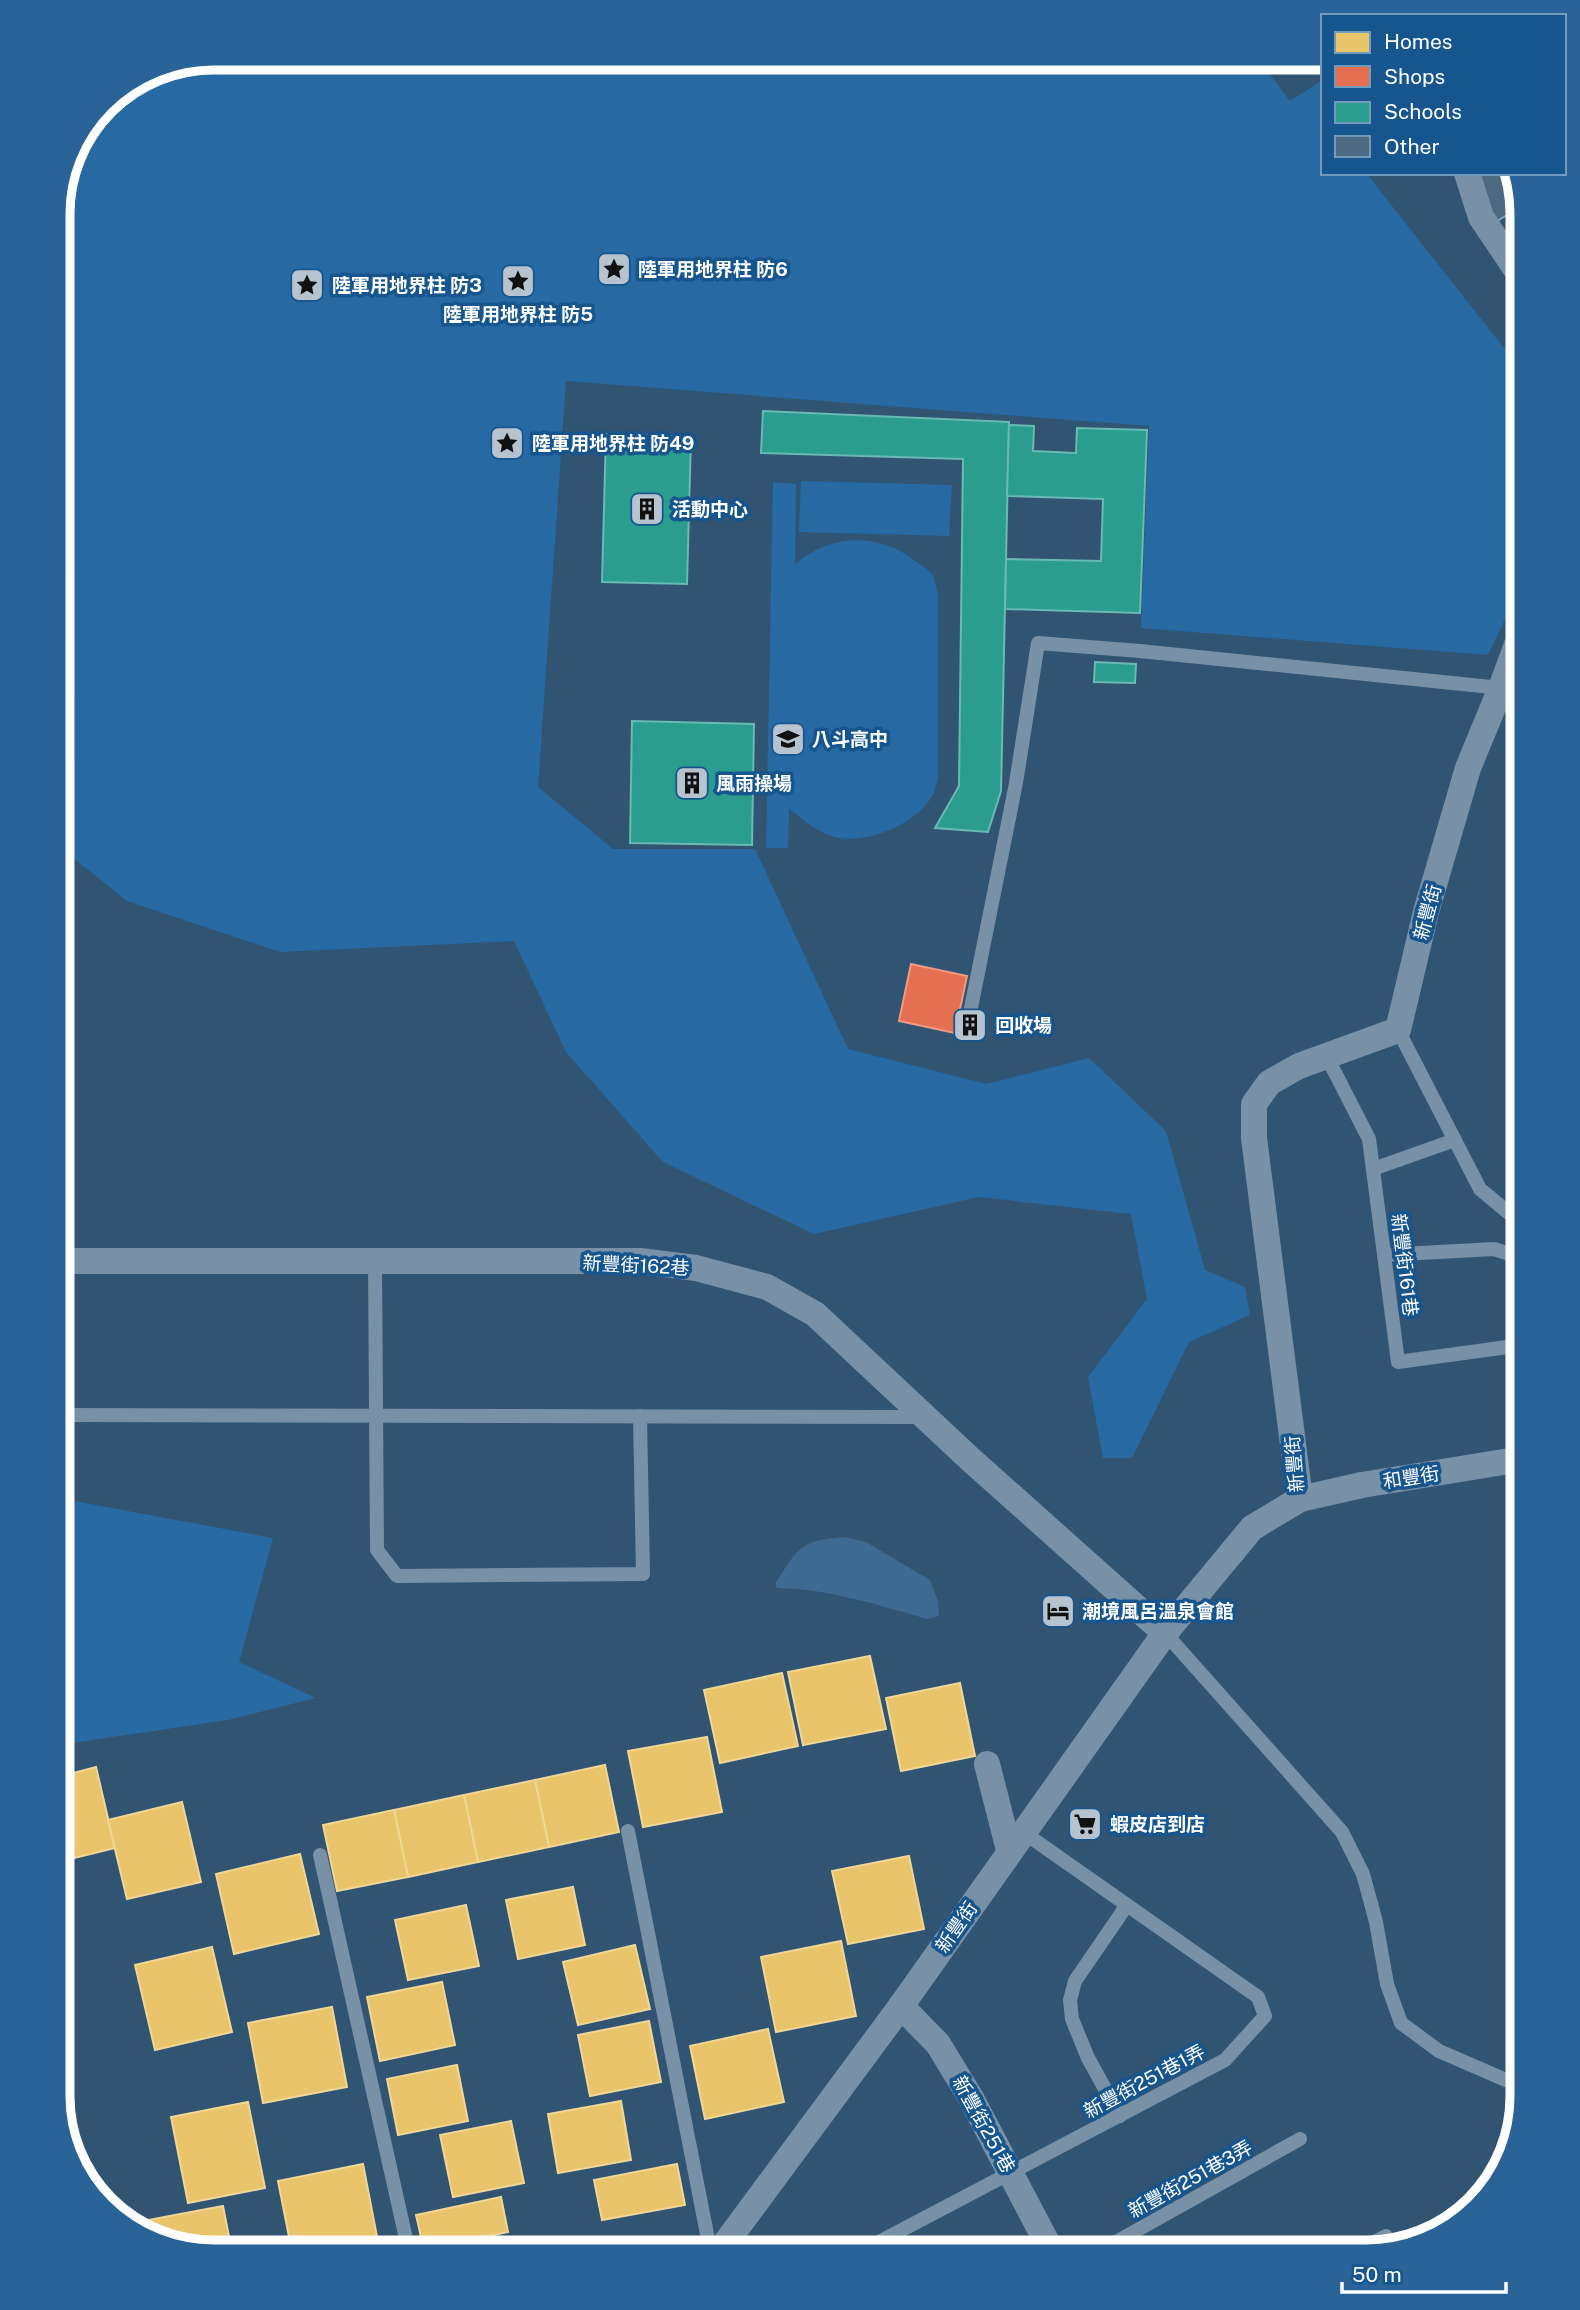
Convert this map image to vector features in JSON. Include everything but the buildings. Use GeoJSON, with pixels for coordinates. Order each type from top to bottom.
{"type":"FeatureCollection","features":[{"type":"Feature","properties":{"kind":"street"},"geometry":{"type":"LineString","coordinates":[[1468,175],[1480,217],[1510,261]]}},
{"type":"Feature","properties":{"kind":"street","name":"新豐街"},"geometry":{"type":"LineString","coordinates":[[727,2240],[901,2006],[1165,1633],[1252,1528],[1300,1499],[1254,1138],[1254,1104],[1269,1083],[1299,1066],[1398,1030],[1426,912],[1468,768],[1510,665]]}},
{"type":"Feature","properties":{"kind":"street","name":"新豐街162巷"},"geometry":{"type":"LineString","coordinates":[[70,1261],[640,1261],[696,1268],[767,1287],[815,1314],[1165,1633]]}},
{"type":"Feature","properties":{"kind":"street","name":"和豐街"},"geometry":{"type":"LineString","coordinates":[[1300,1499],[1510,1461]]}},
{"type":"Feature","properties":{"kind":"street"},"geometry":{"type":"LineString","coordinates":[[987,1764],[1016,1841]]}},
{"type":"Feature","properties":{"kind":"street","name":"新豐街251巷"},"geometry":{"type":"LineString","coordinates":[[901,2006],[938,2044],[971,2098],[1046,2240]]}},
{"type":"Feature","properties":{"kind":"lane"},"geometry":{"type":"LineString","coordinates":[[971,1008],[1016,783],[1038,643],[1502,688]]}},
{"type":"Feature","properties":{"kind":"lane"},"geometry":{"type":"LineString","coordinates":[[1398,1030],[1479,1189],[1510,1214]]}},
{"type":"Feature","properties":{"kind":"lane","name":"新豐街161巷"},"geometry":{"type":"LineString","coordinates":[[1327,1057],[1369,1139],[1398,1362],[1510,1347]]}},
{"type":"Feature","properties":{"kind":"lane"},"geometry":{"type":"LineString","coordinates":[[1373,1168],[1455,1140]]}},
{"type":"Feature","properties":{"kind":"lane"},"geometry":{"type":"LineString","coordinates":[[1384,1255],[1494,1249],[1510,1254]]}},
{"type":"Feature","properties":{"kind":"lane"},"geometry":{"type":"LineString","coordinates":[[375,1261],[377,1550],[397,1576],[643,1574],[640,1416]]}},
{"type":"Feature","properties":{"kind":"lane"},"geometry":{"type":"LineString","coordinates":[[70,1415],[925,1417]]}},
{"type":"Feature","properties":{"kind":"lane"},"geometry":{"type":"LineString","coordinates":[[1165,1633],[1342,1832],[1363,1874],[1376,1922],[1387,1984],[1401,2022],[1439,2051],[1510,2082]]}},
{"type":"Feature","properties":{"kind":"lane"},"geometry":{"type":"LineString","coordinates":[[628,1831],[709,2240]]}},
{"type":"Feature","properties":{"kind":"lane"},"geometry":{"type":"LineString","coordinates":[[1016,1841],[1127,1905],[1075,1981],[1070,2000],[1072,2019],[1087,2058],[1120,2116]]}},
{"type":"Feature","properties":{"kind":"lane"},"geometry":{"type":"LineString","coordinates":[[320,1855],[406,2240]]}},
{"type":"Feature","properties":{"kind":"lane","name":"新豐街251巷1弄"},"geometry":{"type":"LineString","coordinates":[[883,2240],[1226,2060],[1265,2016],[1258,1997],[1127,1905]]}},
{"type":"Feature","properties":{"kind":"lane","name":"新豐街251巷3弄"},"geometry":{"type":"LineString","coordinates":[[1120,2240],[1300,2140]]}},
{"type":"Feature","properties":{"kind":"lane"},"geometry":{"type":"LineString","coordinates":[[1380,2239],[1386,2236]]}},
{"type":"Feature","properties":{"kind":"shaded area"},"geometry":{"type":"Polygon","coordinates":[[[214,70],[1267,70],[1290,101],[1321,81],[1321,175],[1368,175],[1510,356],[1510,598],[1506,617],[1488,655],[1141,628],[1149,426],[566,381],[538,787],[613,849],[755,849],[848,1049],[986,1084],[1089,1058],[1166,1131],[1205,1270],[1245,1287],[1250,1315],[1189,1342],[1132,1458],[1103,1458],[1088,1377],[1147,1299],[1131,1214],[979,1197],[814,1234],[663,1162],[566,1052],[514,941],[280,952],[127,901],[70,856],[70,205],[75,177],[89,142],[112,112],[150,85],[177,75],[214,70]]]}},
{"type":"Feature","properties":{"kind":"shaded area"},"geometry":{"type":"Polygon","coordinates":[[[801,481],[952,485],[949,536],[799,532],[801,481]]]}},
{"type":"Feature","properties":{"kind":"shaded area"},"geometry":{"type":"Polygon","coordinates":[[[773,482],[796,484],[795,564],[824,546],[856,540],[872,542],[903,553],[928,570],[938,593],[937,782],[928,803],[918,813],[880,834],[852,839],[826,834],[789,808],[788,848],[766,848],[773,482]]]}},
{"type":"Feature","properties":{"kind":"shaded area"},"geometry":{"type":"Polygon","coordinates":[[[70,1500],[273,1538],[239,1662],[316,1698],[228,1720],[70,1743],[70,1500]]]}},
{"type":"Feature","properties":{"kind":"shaded area"},"geometry":{"type":"Polygon","coordinates":[[[845,1537],[866,1542],[930,1580],[938,1601],[939,1616],[927,1619],[834,1595],[777,1588],[775,1584],[802,1548],[818,1541],[845,1537]]]}},
{"type":"Feature","properties":{"kind":"place","name":"陸軍用地界柱 防6"},"geometry":{"type":"Point","coordinates":[614,269]}},
{"type":"Feature","properties":{"kind":"place","name":"陸軍用地界柱 防5"},"geometry":{"type":"Point","coordinates":[518,281]}},
{"type":"Feature","properties":{"kind":"place","name":"陸軍用地界柱 防3"},"geometry":{"type":"Point","coordinates":[307,285]}},
{"type":"Feature","properties":{"kind":"place","name":"陸軍用地界柱 防49"},"geometry":{"type":"Point","coordinates":[507,443]}},
{"type":"Feature","properties":{"kind":"place","name":"活動中心"},"geometry":{"type":"Point","coordinates":[647,509]}},
{"type":"Feature","properties":{"kind":"place","name":"八斗高中"},"geometry":{"type":"Point","coordinates":[788,739]}},
{"type":"Feature","properties":{"kind":"place","name":"風雨操場"},"geometry":{"type":"Point","coordinates":[692,783]}},
{"type":"Feature","properties":{"kind":"place","name":"回收場"},"geometry":{"type":"Point","coordinates":[970,1025]}},
{"type":"Feature","properties":{"kind":"place","name":"潮境風呂溫泉會館"},"geometry":{"type":"Point","coordinates":[1058,1611]}},
{"type":"Feature","properties":{"kind":"place","name":"蝦皮店到店"},"geometry":{"type":"Point","coordinates":[1085,1824]}}]}
